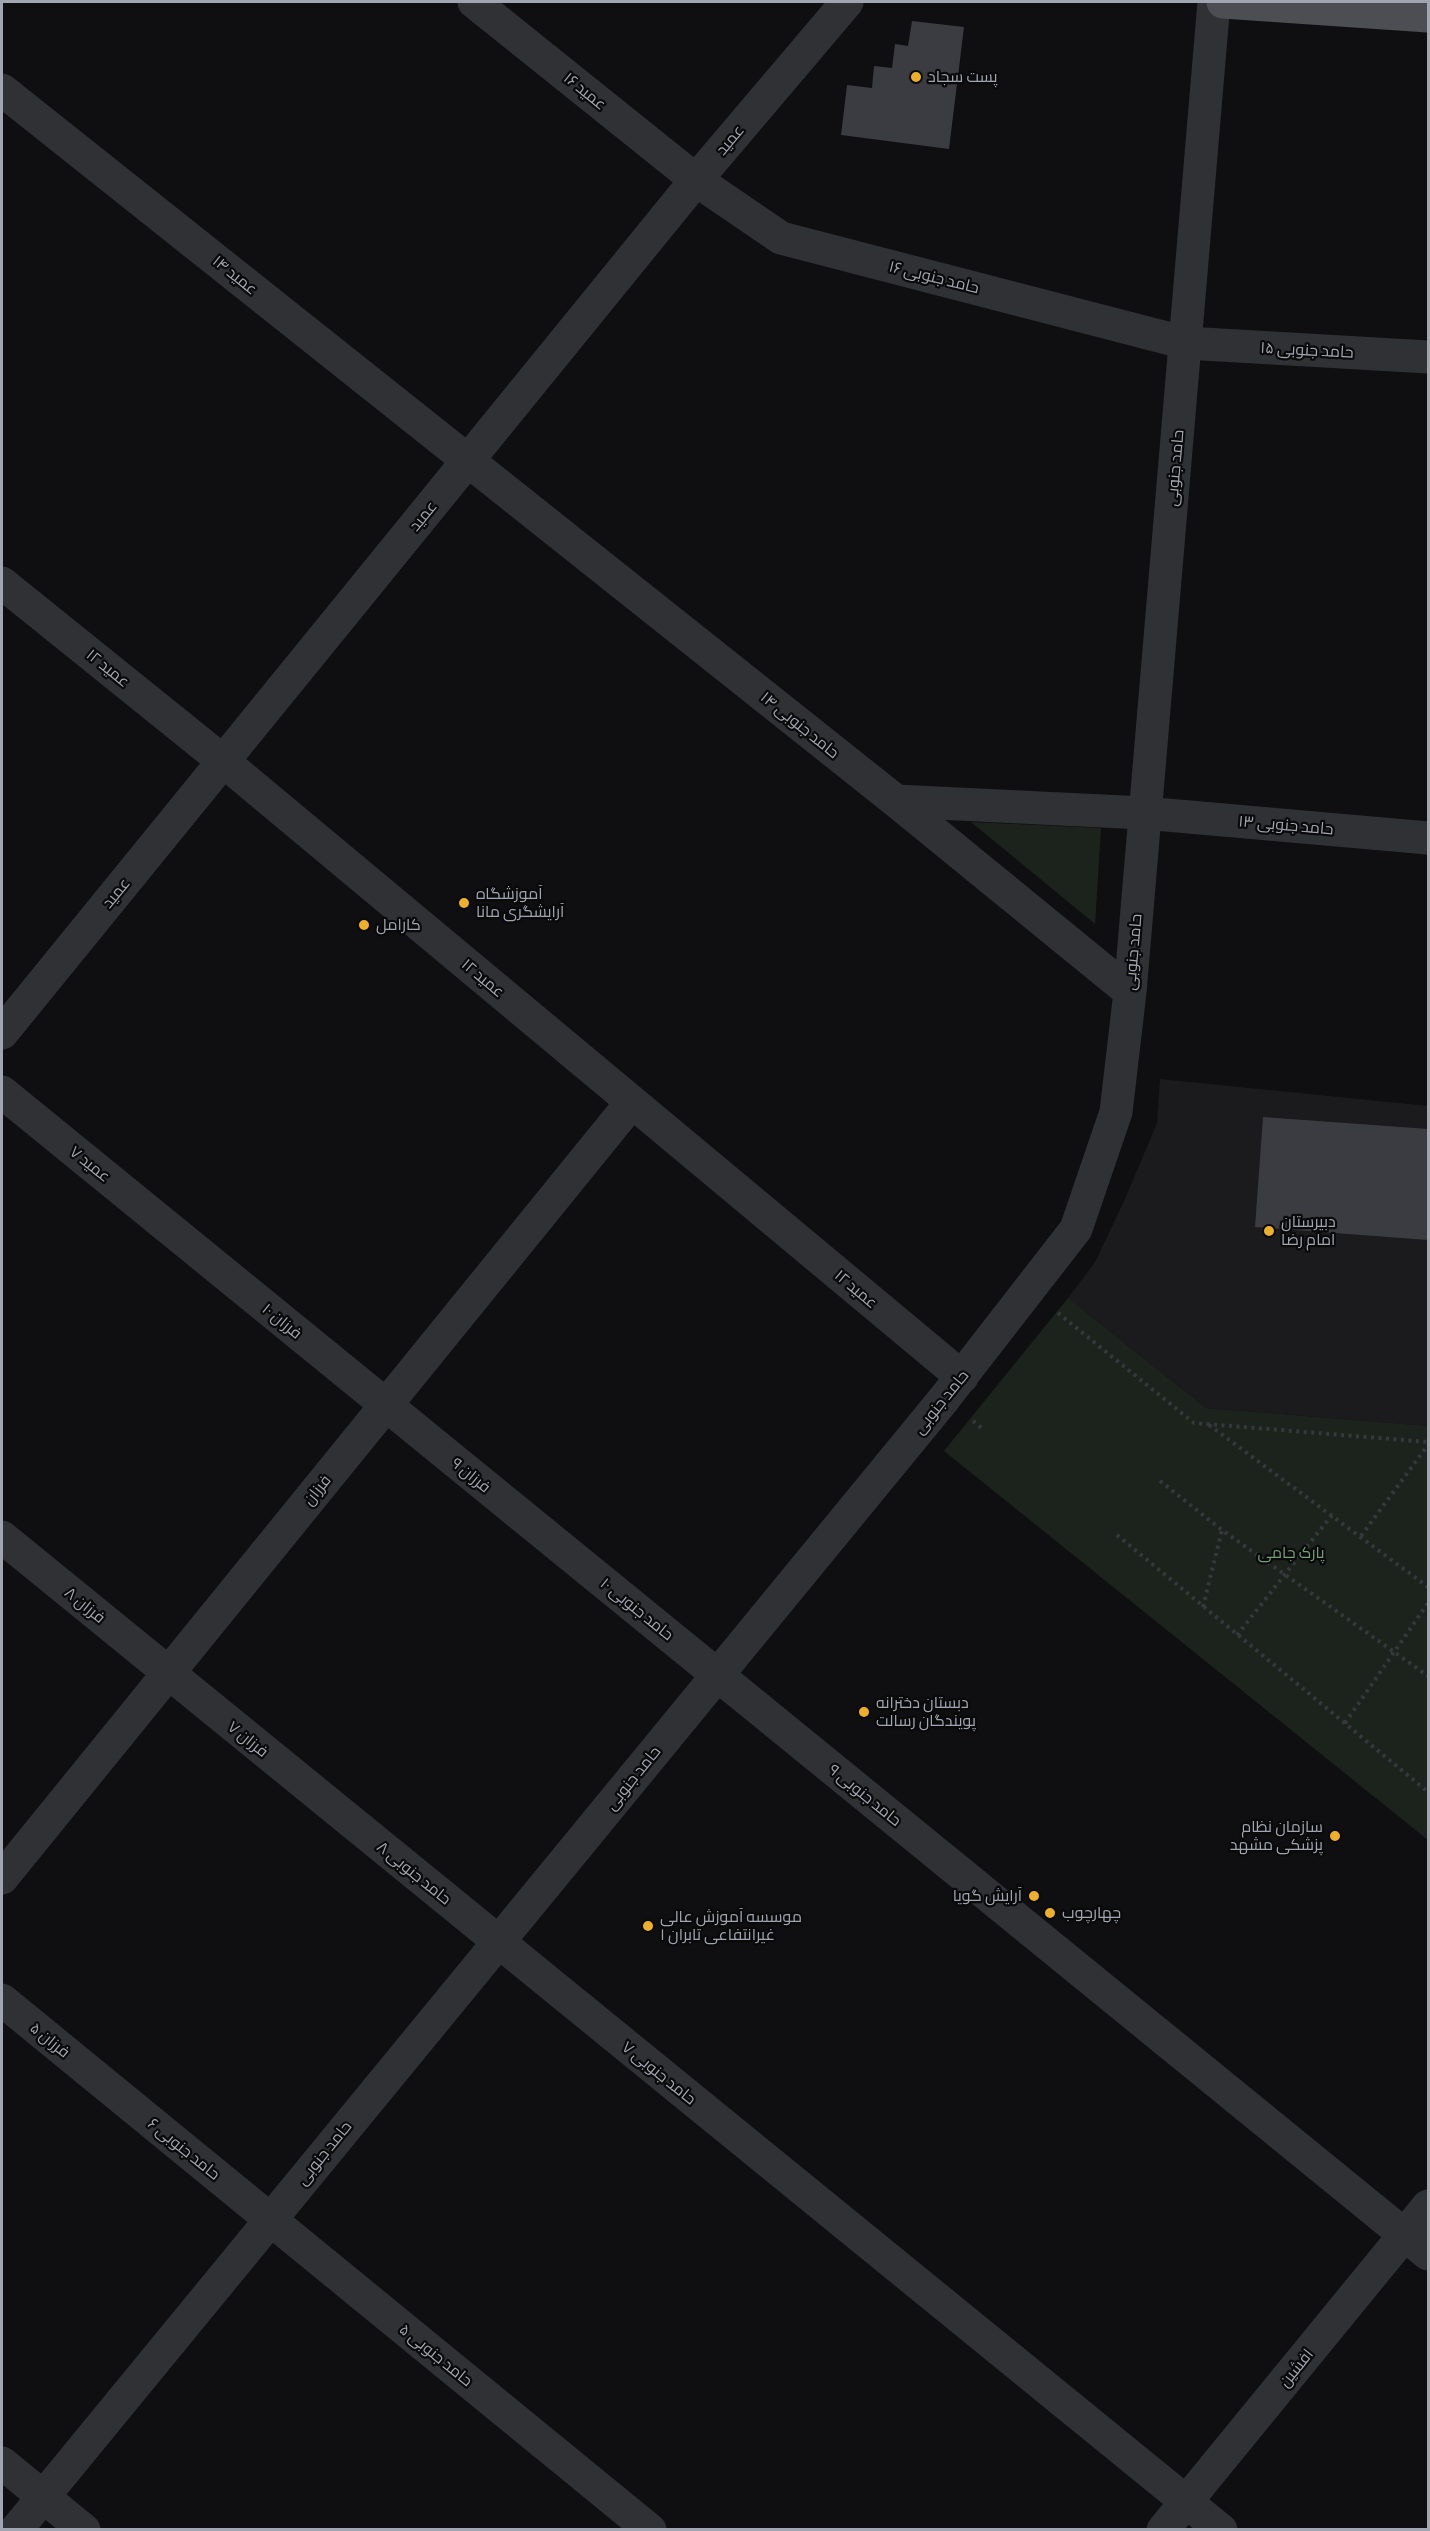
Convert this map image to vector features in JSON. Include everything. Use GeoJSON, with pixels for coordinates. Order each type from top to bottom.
{"type":"FeatureCollection","features":[{"type":"Feature","properties":{"kind":"main road"},"geometry":{"type":"LineString","coordinates":[[1223,2],[1428,16]]}},
{"type":"Feature","properties":{"kind":"street","name":"عمید ۱۶"},"geometry":{"type":"LineString","coordinates":[[474,2],[696,180]]}},
{"type":"Feature","properties":{"kind":"street","name":"عمید"},"geometry":{"type":"LineString","coordinates":[[2,1033],[696,180],[847,2]]}},
{"type":"Feature","properties":{"kind":"street","name":"حامد جنوبی"},"geometry":{"type":"LineString","coordinates":[[16,2529],[962,1377],[1076,1229],[1116,1112],[1130,992],[1214,2]]}},
{"type":"Feature","properties":{"kind":"street","name":"عمید ۱۴"},"geometry":{"type":"LineString","coordinates":[[2,90],[468,461]]}},
{"type":"Feature","properties":{"kind":"street","name":"حامد جنوبی ۱۶"},"geometry":{"type":"LineString","coordinates":[[696,180],[781,238],[1186,343]]}},
{"type":"Feature","properties":{"kind":"street","name":"حامد جنوبی ۱۵"},"geometry":{"type":"LineString","coordinates":[[1186,343],[1428,357]]}},
{"type":"Feature","properties":{"kind":"street","name":"حامد جنوبی ۱۴"},"geometry":{"type":"LineString","coordinates":[[468,461],[896,801],[1130,992]]}},
{"type":"Feature","properties":{"kind":"street","name":"عمید ۱۲"},"geometry":{"type":"LineString","coordinates":[[2,583],[223,761],[962,1377]]}},
{"type":"Feature","properties":{"kind":"street","name":"حامد جنوبی ۱۳"},"geometry":{"type":"LineString","coordinates":[[896,801],[1144,813],[1428,837]]}},
{"type":"Feature","properties":{"kind":"street","name":"عمید ۷"},"geometry":{"type":"LineString","coordinates":[[2,1092],[178,1237]]}},
{"type":"Feature","properties":{"kind":"street","name":"فرزان"},"geometry":{"type":"LineString","coordinates":[[2,1878],[633,1102]]}},
{"type":"Feature","properties":{"kind":"street","name":"فرزان ۱۰"},"geometry":{"type":"LineString","coordinates":[[178,1237],[386,1405]]}},
{"type":"Feature","properties":{"kind":"street","name":"فرزان ۹"},"geometry":{"type":"LineString","coordinates":[[386,1405],[557,1544]]}},
{"type":"Feature","properties":{"kind":"street","name":"فرزان ۸"},"geometry":{"type":"LineString","coordinates":[[2,1537],[168,1673]]}},
{"type":"Feature","properties":{"kind":"street","name":"حامد جنوبی ۱۰"},"geometry":{"type":"LineString","coordinates":[[557,1544],[717,1675]]}},
{"type":"Feature","properties":{"kind":"street","name":"فرزان ۷"},"geometry":{"type":"LineString","coordinates":[[168,1673],[329,1804]]}},
{"type":"Feature","properties":{"kind":"street","name":"حامد جنوبی ۹"},"geometry":{"type":"LineString","coordinates":[[717,1675],[1417,2244]]}},
{"type":"Feature","properties":{"kind":"street","name":"حامد جنوبی ۸"},"geometry":{"type":"LineString","coordinates":[[329,1804],[498,1942]]}},
{"type":"Feature","properties":{"kind":"street","name":"حامد جنوبی ۷"},"geometry":{"type":"LineString","coordinates":[[498,1942],[1221,2529]]}},
{"type":"Feature","properties":{"kind":"street","name":"فرزان ۵"},"geometry":{"type":"LineString","coordinates":[[2,2000],[98,2079]]}},
{"type":"Feature","properties":{"kind":"street","name":"حامد جنوبی ۶"},"geometry":{"type":"LineString","coordinates":[[98,2079],[270,2219]]}},
{"type":"Feature","properties":{"kind":"street","name":"افشین"},"geometry":{"type":"LineString","coordinates":[[1163,2529],[1417,2244],[1428,2206]]}},
{"type":"Feature","properties":{"kind":"street","name":"حامد جنوبی ۵"},"geometry":{"type":"LineString","coordinates":[[270,2219],[650,2529]]}},
{"type":"Feature","properties":{"kind":"street"},"geometry":{"type":"LineString","coordinates":[[2,2463],[84,2529]]}},
{"type":"Feature","properties":{"kind":"path"},"geometry":{"type":"LineString","coordinates":[[1030,1288],[1194,1423],[1428,1443]]}},
{"type":"Feature","properties":{"kind":"path"},"geometry":{"type":"LineString","coordinates":[[1208,1424],[1428,1587]]}},
{"type":"Feature","properties":{"kind":"path"},"geometry":{"type":"LineString","coordinates":[[1361,1536],[1428,1443]]}},
{"type":"Feature","properties":{"kind":"path"},"geometry":{"type":"LineString","coordinates":[[1160,1481],[1222,1530],[1428,1676]]}},
{"type":"Feature","properties":{"kind":"path"},"geometry":{"type":"LineString","coordinates":[[1237,1635],[1332,1515]]}},
{"type":"Feature","properties":{"kind":"path"},"geometry":{"type":"LineString","coordinates":[[1203,1606],[1222,1530]]}},
{"type":"Feature","properties":{"kind":"path"},"geometry":{"type":"LineString","coordinates":[[1117,1535],[1428,1792]]}},
{"type":"Feature","properties":{"kind":"path"},"geometry":{"type":"LineString","coordinates":[[1345,1723],[1428,1603]]}},
{"type":"Feature","properties":{"kind":"shaded area","name":"دبیرستان امام رضا"},"geometry":{"type":"Polygon","coordinates":[[[1160,1079],[1428,1106],[1428,1426],[1206,1408],[1068,1298],[1095,1262],[1157,1123],[1160,1079]]]}},
{"type":"Feature","properties":{"kind":"green space"},"geometry":{"type":"Polygon","coordinates":[[[971,822],[1101,828],[1095,925],[1095,924],[971,822]]]}},
{"type":"Feature","properties":{"kind":"green space","name":"پارک جامی"},"geometry":{"type":"Polygon","coordinates":[[[1068,1298],[1206,1408],[1428,1426],[1428,1840],[944,1451],[1068,1298]]]}},
{"type":"Feature","properties":{"kind":"building","name":"پست سجاد"},"geometry":{"type":"Polygon","coordinates":[[[912,21],[964,27],[949,149],[841,135],[847,85],[872,88],[874,66],[892,68],[895,44],[908,46],[912,21]]]}},
{"type":"Feature","properties":{"kind":"building"},"geometry":{"type":"Polygon","coordinates":[[[1263,1117],[1428,1129],[1428,1240],[1255,1227],[1263,1117]]]}},
{"type":"Feature","properties":{"kind":"place","name":"پست سجاد"},"geometry":{"type":"Point","coordinates":[916,77]}},
{"type":"Feature","properties":{"kind":"place","name":"آموزشگاه آرایشگری مانا"},"geometry":{"type":"Point","coordinates":[464,903]}},
{"type":"Feature","properties":{"kind":"place","name":"کارامل"},"geometry":{"type":"Point","coordinates":[364,925]}},
{"type":"Feature","properties":{"kind":"place","name":"دبیرستان امام رضا"},"geometry":{"type":"Point","coordinates":[1269,1231]}},
{"type":"Feature","properties":{"kind":"place","name":"دبستان دخترانه پویندگان رسالت"},"geometry":{"type":"Point","coordinates":[864,1712]}},
{"type":"Feature","properties":{"kind":"place","name":"سازمان نظام پزشکی مشهد"},"geometry":{"type":"Point","coordinates":[1335,1836]}},
{"type":"Feature","properties":{"kind":"place","name":"آرایش گویا"},"geometry":{"type":"Point","coordinates":[1034,1896]}},
{"type":"Feature","properties":{"kind":"place","name":"چهارچوب"},"geometry":{"type":"Point","coordinates":[1050,1913]}},
{"type":"Feature","properties":{"kind":"place","name":"موسسه آموزش عالی غیرانتفاعی تابران ۱"},"geometry":{"type":"Point","coordinates":[648,1926]}}]}
